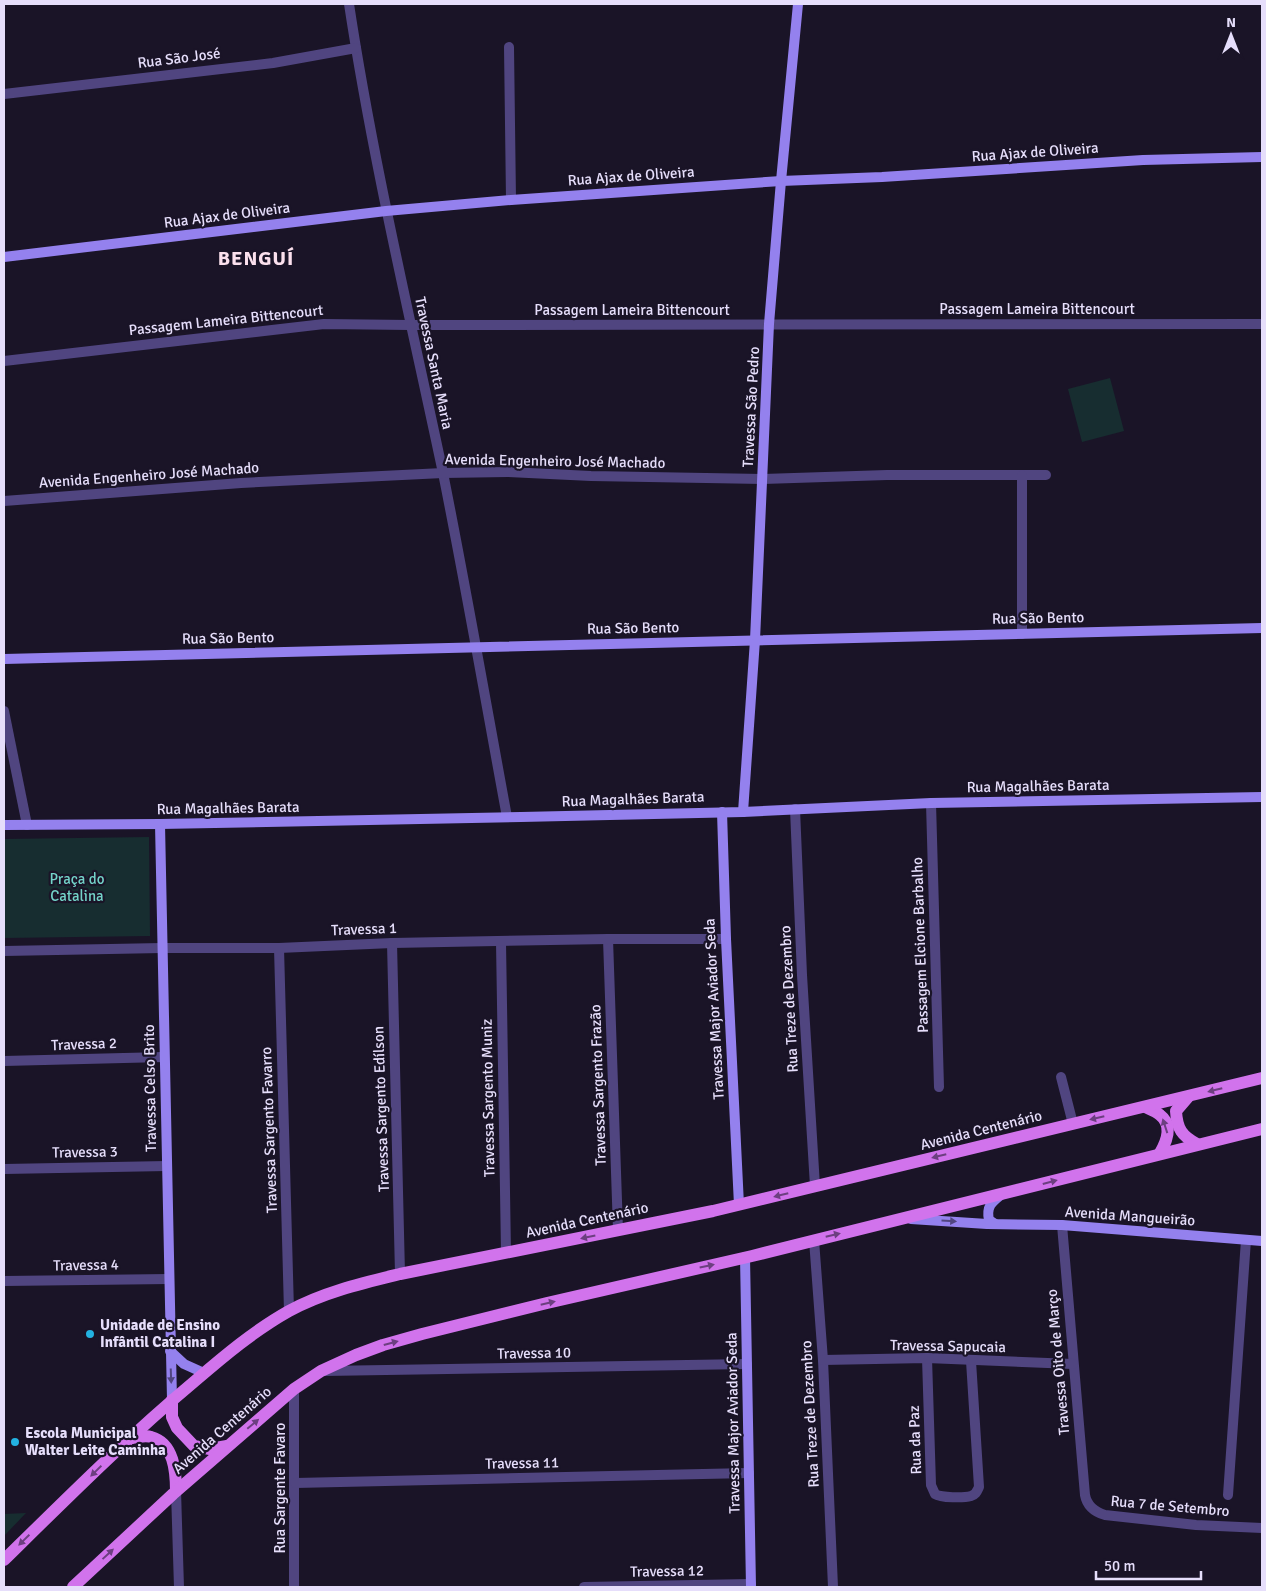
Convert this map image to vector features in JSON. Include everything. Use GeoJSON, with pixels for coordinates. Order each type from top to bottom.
{"type":"FeatureCollection","features":[{"type":"Feature","properties":{"kind":"main road","name":"Avenida Centenário"},"geometry":{"type":"LineString","coordinates":[[4,1560],[172,1400],[204,1373],[241,1343],[289,1311],[328,1294],[400,1274],[506,1254],[739,1205],[1262,1078]]}},
{"type":"Feature","properties":{"kind":"main road"},"geometry":{"type":"LineString","coordinates":[[1188,1097],[1176,1111],[1176,1123],[1183,1134],[1197,1144]]}},
{"type":"Feature","properties":{"kind":"main road"},"geometry":{"type":"LineString","coordinates":[[1145,1107],[1161,1115],[1167,1127],[1168,1139],[1160,1153]]}},
{"type":"Feature","properties":{"kind":"main road","name":"Avenida Centenário"},"geometry":{"type":"LineString","coordinates":[[73,1587],[176,1491],[294,1389],[321,1371],[356,1355],[414,1336],[903,1219],[1160,1153],[1262,1129]]}},
{"type":"Feature","properties":{"kind":"main road"},"geometry":{"type":"LineString","coordinates":[[172,1400],[172,1416],[177,1428],[194,1446],[210,1449],[228,1446]]}},
{"type":"Feature","properties":{"kind":"main road"},"geometry":{"type":"LineString","coordinates":[[132,1438],[150,1436],[164,1444],[175,1465],[176,1491]]}},
{"type":"Feature","properties":{"kind":"street","name":"Travessa Santa Maria"},"geometry":{"type":"LineString","coordinates":[[349,4],[386,211],[443,473],[477,647],[507,817]]}},
{"type":"Feature","properties":{"kind":"street","name":"Travessa São Pedro"},"geometry":{"type":"LineString","coordinates":[[743,812],[755,640],[769,324],[798,4]]}},
{"type":"Feature","properties":{"kind":"street","name":"Rua São José"},"geometry":{"type":"LineString","coordinates":[[4,94],[273,63],[356,48]]}},
{"type":"Feature","properties":{"kind":"street"},"geometry":{"type":"LineString","coordinates":[[509,48],[511,200]]}},
{"type":"Feature","properties":{"kind":"street","name":"Rua Ajax de Oliveira"},"geometry":{"type":"LineString","coordinates":[[4,258],[386,211],[511,200],[781,181],[882,178],[1142,160],[1262,157]]}},
{"type":"Feature","properties":{"kind":"street","name":"Passagem Lameira Bittencourt"},"geometry":{"type":"LineString","coordinates":[[4,361],[324,324],[1262,324]]}},
{"type":"Feature","properties":{"kind":"street","name":"Avenida Engenheiro José Machado"},"geometry":{"type":"LineString","coordinates":[[4,501],[241,483],[443,473],[508,472],[591,476],[763,479],[887,474],[1046,475]]}},
{"type":"Feature","properties":{"kind":"street"},"geometry":{"type":"LineString","coordinates":[[1022,475],[1022,634]]}},
{"type":"Feature","properties":{"kind":"street","name":"Rua São Bento"},"geometry":{"type":"LineString","coordinates":[[4,659],[1262,628]]}},
{"type":"Feature","properties":{"kind":"street"},"geometry":{"type":"LineString","coordinates":[[4,711],[27,825]]}},
{"type":"Feature","properties":{"kind":"street","name":"Rua Magalhães Barata"},"geometry":{"type":"LineString","coordinates":[[4,825],[160,824],[743,812],[931,803],[1262,797]]}},
{"type":"Feature","properties":{"kind":"street","name":"Passagem Elcione Barbalho"},"geometry":{"type":"LineString","coordinates":[[931,803],[939,1087]]}},
{"type":"Feature","properties":{"kind":"street","name":"Rua Treze de Dezembro"},"geometry":{"type":"LineString","coordinates":[[795,809],[815,1186]]}},
{"type":"Feature","properties":{"kind":"street","name":"Travessa Major Aviador Seda"},"geometry":{"type":"LineString","coordinates":[[722,812],[739,1205]]}},
{"type":"Feature","properties":{"kind":"street","name":"Travessa Celso Brito"},"geometry":{"type":"LineString","coordinates":[[160,824],[172,1400]]}},
{"type":"Feature","properties":{"kind":"street","name":"Travessa 1"},"geometry":{"type":"LineString","coordinates":[[4,951],[279,948],[392,943],[608,939],[726,939]]}},
{"type":"Feature","properties":{"kind":"street","name":"Travessa Sargento Frazão"},"geometry":{"type":"LineString","coordinates":[[608,939],[618,1230]]}},
{"type":"Feature","properties":{"kind":"street","name":"Travessa Sargento Muniz"},"geometry":{"type":"LineString","coordinates":[[501,942],[506,1254]]}},
{"type":"Feature","properties":{"kind":"street","name":"Travessa Sargento Edílson"},"geometry":{"type":"LineString","coordinates":[[392,943],[400,1274]]}},
{"type":"Feature","properties":{"kind":"street","name":"Travessa Sargento Favarro"},"geometry":{"type":"LineString","coordinates":[[279,948],[289,1311]]}},
{"type":"Feature","properties":{"kind":"street","name":"Travessa 2"},"geometry":{"type":"LineString","coordinates":[[4,1061],[164,1057]]}},
{"type":"Feature","properties":{"kind":"street"},"geometry":{"type":"LineString","coordinates":[[1061,1077],[1073,1124]]}},
{"type":"Feature","properties":{"kind":"street","name":"Travessa 3"},"geometry":{"type":"LineString","coordinates":[[4,1169],[167,1166]]}},
{"type":"Feature","properties":{"kind":"street"},"geometry":{"type":"LineString","coordinates":[[995,1224],[989,1220],[988,1208],[992,1202],[1003,1194]]}},
{"type":"Feature","properties":{"kind":"street","name":"Avenida Mangueirão"},"geometry":{"type":"LineString","coordinates":[[903,1219],[995,1224],[1062,1225],[1262,1241]]}},
{"type":"Feature","properties":{"kind":"street","name":"Travessa Oito de Março"},"geometry":{"type":"LineString","coordinates":[[1062,1225],[1085,1495]]}},
{"type":"Feature","properties":{"kind":"street","name":"Rua Treze de Dezembro"},"geometry":{"type":"LineString","coordinates":[[814,1240],[823,1360],[834,1587]]}},
{"type":"Feature","properties":{"kind":"street"},"geometry":{"type":"LineString","coordinates":[[1228,1495],[1246,1240]]}},
{"type":"Feature","properties":{"kind":"street","name":"Travessa Major Aviador Seda"},"geometry":{"type":"LineString","coordinates":[[745,1257],[751,1586]]}},
{"type":"Feature","properties":{"kind":"street","name":"Travessa 4"},"geometry":{"type":"LineString","coordinates":[[4,1281],[169,1279]]}},
{"type":"Feature","properties":{"kind":"street"},"geometry":{"type":"LineString","coordinates":[[170,1351],[184,1364],[204,1373]]}},
{"type":"Feature","properties":{"kind":"street","name":"Travessa Sapucaia"},"geometry":{"type":"LineString","coordinates":[[823,1360],[927,1358],[1073,1364]]}},
{"type":"Feature","properties":{"kind":"street","name":"Rua da Paz"},"geometry":{"type":"LineString","coordinates":[[927,1358],[931,1485],[935,1494],[940,1497],[971,1496],[976,1493],[979,1487],[971,1361]]}},
{"type":"Feature","properties":{"kind":"street","name":"Travessa 10"},"geometry":{"type":"LineString","coordinates":[[321,1371],[747,1364]]}},
{"type":"Feature","properties":{"kind":"street","name":"Rua Sargente Favaro"},"geometry":{"type":"LineString","coordinates":[[294,1389],[294,1587]]}},
{"type":"Feature","properties":{"kind":"street","name":"Travessa 11"},"geometry":{"type":"LineString","coordinates":[[295,1483],[749,1473]]}},
{"type":"Feature","properties":{"kind":"street"},"geometry":{"type":"LineString","coordinates":[[176,1491],[179,1587]]}},
{"type":"Feature","properties":{"kind":"street","name":"Rua 7 de Setembro"},"geometry":{"type":"LineString","coordinates":[[1085,1495],[1086,1500],[1093,1509],[1105,1515],[1196,1525],[1262,1528]]}},
{"type":"Feature","properties":{"kind":"street","name":"Travessa 12"},"geometry":{"type":"LineString","coordinates":[[584,1587],[751,1586]]}},
{"type":"Feature","properties":{"kind":"green space"},"geometry":{"type":"Polygon","coordinates":[[[1110,378],[1124,431],[1082,442],[1068,389],[1110,378]]]}},
{"type":"Feature","properties":{"kind":"green space","name":"Praça do Catalina"},"geometry":{"type":"Polygon","coordinates":[[[149,837],[150,936],[4,938],[4,839],[149,837]]]}},
{"type":"Feature","properties":{"kind":"green space"},"geometry":{"type":"Polygon","coordinates":[[[26,1513],[4,1536],[4,1514],[26,1513]]]}},
{"type":"Feature","properties":{"kind":"place","name":"Unidade de Ensino Infântil Catalina I"},"geometry":{"type":"Point","coordinates":[90,1334]}},
{"type":"Feature","properties":{"kind":"place","name":"Escola Municipal Walter Leite Caminha"},"geometry":{"type":"Point","coordinates":[15,1442]}},
{"type":"Feature","properties":{"kind":"district","name":"BENGUÍ"},"geometry":{"type":"Point","coordinates":[256,258]}}]}
